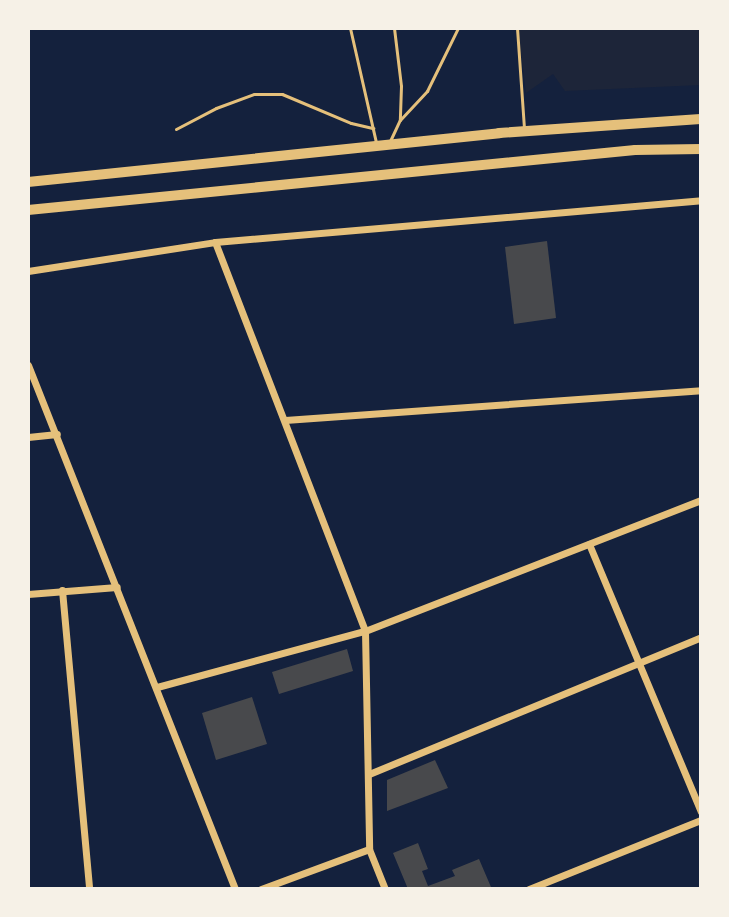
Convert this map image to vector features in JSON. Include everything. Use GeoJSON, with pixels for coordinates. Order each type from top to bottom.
{"type":"FeatureCollection","features":[{"type":"Feature","properties":{"kind":"main road"},"geometry":{"type":"LineString","coordinates":[[28,182],[524,131],[701,119]]}},
{"type":"Feature","properties":{"kind":"main road"},"geometry":{"type":"LineString","coordinates":[[28,210],[559,156],[701,149]]}},
{"type":"Feature","properties":{"kind":"street"},"geometry":{"type":"LineString","coordinates":[[28,271],[215,242],[701,200]]}},
{"type":"Feature","properties":{"kind":"street"},"geometry":{"type":"LineString","coordinates":[[215,242],[365,631],[369,849],[385,889]]}},
{"type":"Feature","properties":{"kind":"street"},"geometry":{"type":"LineString","coordinates":[[28,365],[235,889]]}},
{"type":"Feature","properties":{"kind":"street"},"geometry":{"type":"LineString","coordinates":[[285,420],[701,390]]}},
{"type":"Feature","properties":{"kind":"street"},"geometry":{"type":"LineString","coordinates":[[28,437],[57,434]]}},
{"type":"Feature","properties":{"kind":"street"},"geometry":{"type":"LineString","coordinates":[[157,687],[365,631],[701,500]]}},
{"type":"Feature","properties":{"kind":"street"},"geometry":{"type":"LineString","coordinates":[[589,544],[701,812]]}},
{"type":"Feature","properties":{"kind":"street"},"geometry":{"type":"LineString","coordinates":[[28,594],[117,587]]}},
{"type":"Feature","properties":{"kind":"street"},"geometry":{"type":"LineString","coordinates":[[62,590],[89,889]]}},
{"type":"Feature","properties":{"kind":"street"},"geometry":{"type":"LineString","coordinates":[[369,774],[701,637]]}},
{"type":"Feature","properties":{"kind":"street"},"geometry":{"type":"LineString","coordinates":[[529,889],[701,820]]}},
{"type":"Feature","properties":{"kind":"street"},"geometry":{"type":"LineString","coordinates":[[261,889],[369,849]]}},
{"type":"Feature","properties":{"kind":"lane"},"geometry":{"type":"LineString","coordinates":[[350,28],[373,128],[383,145],[400,120],[427,91],[458,28]]}},
{"type":"Feature","properties":{"kind":"lane"},"geometry":{"type":"LineString","coordinates":[[394,28],[401,86],[400,120]]}},
{"type":"Feature","properties":{"kind":"lane"},"geometry":{"type":"LineString","coordinates":[[517,28],[524,131]]}},
{"type":"Feature","properties":{"kind":"lane"},"geometry":{"type":"LineString","coordinates":[[176,129],[216,108],[254,94],[282,94],[336,118],[373,128]]}},
{"type":"Feature","properties":{"kind":"shaded area"},"geometry":{"type":"Polygon","coordinates":[[[518,28],[701,28],[701,85],[565,91],[553,74],[526,93],[518,28]]]}},
{"type":"Feature","properties":{"kind":"building"},"geometry":{"type":"Polygon","coordinates":[[[547,241],[556,318],[514,324],[505,247],[547,241]]]}},
{"type":"Feature","properties":{"kind":"building"},"geometry":{"type":"Polygon","coordinates":[[[347,649],[353,671],[279,694],[272,672],[347,649]]]}},
{"type":"Feature","properties":{"kind":"building"},"geometry":{"type":"Polygon","coordinates":[[[252,697],[267,744],[216,760],[202,713],[252,697]]]}},
{"type":"Feature","properties":{"kind":"building"},"geometry":{"type":"Polygon","coordinates":[[[435,760],[448,788],[387,811],[387,780],[435,760]]]}},
{"type":"Feature","properties":{"kind":"building"},"geometry":{"type":"Polygon","coordinates":[[[418,843],[428,869],[422,871],[428,886],[455,876],[452,870],[479,859],[491,887],[408,889],[393,853],[418,843]]]}}]}
